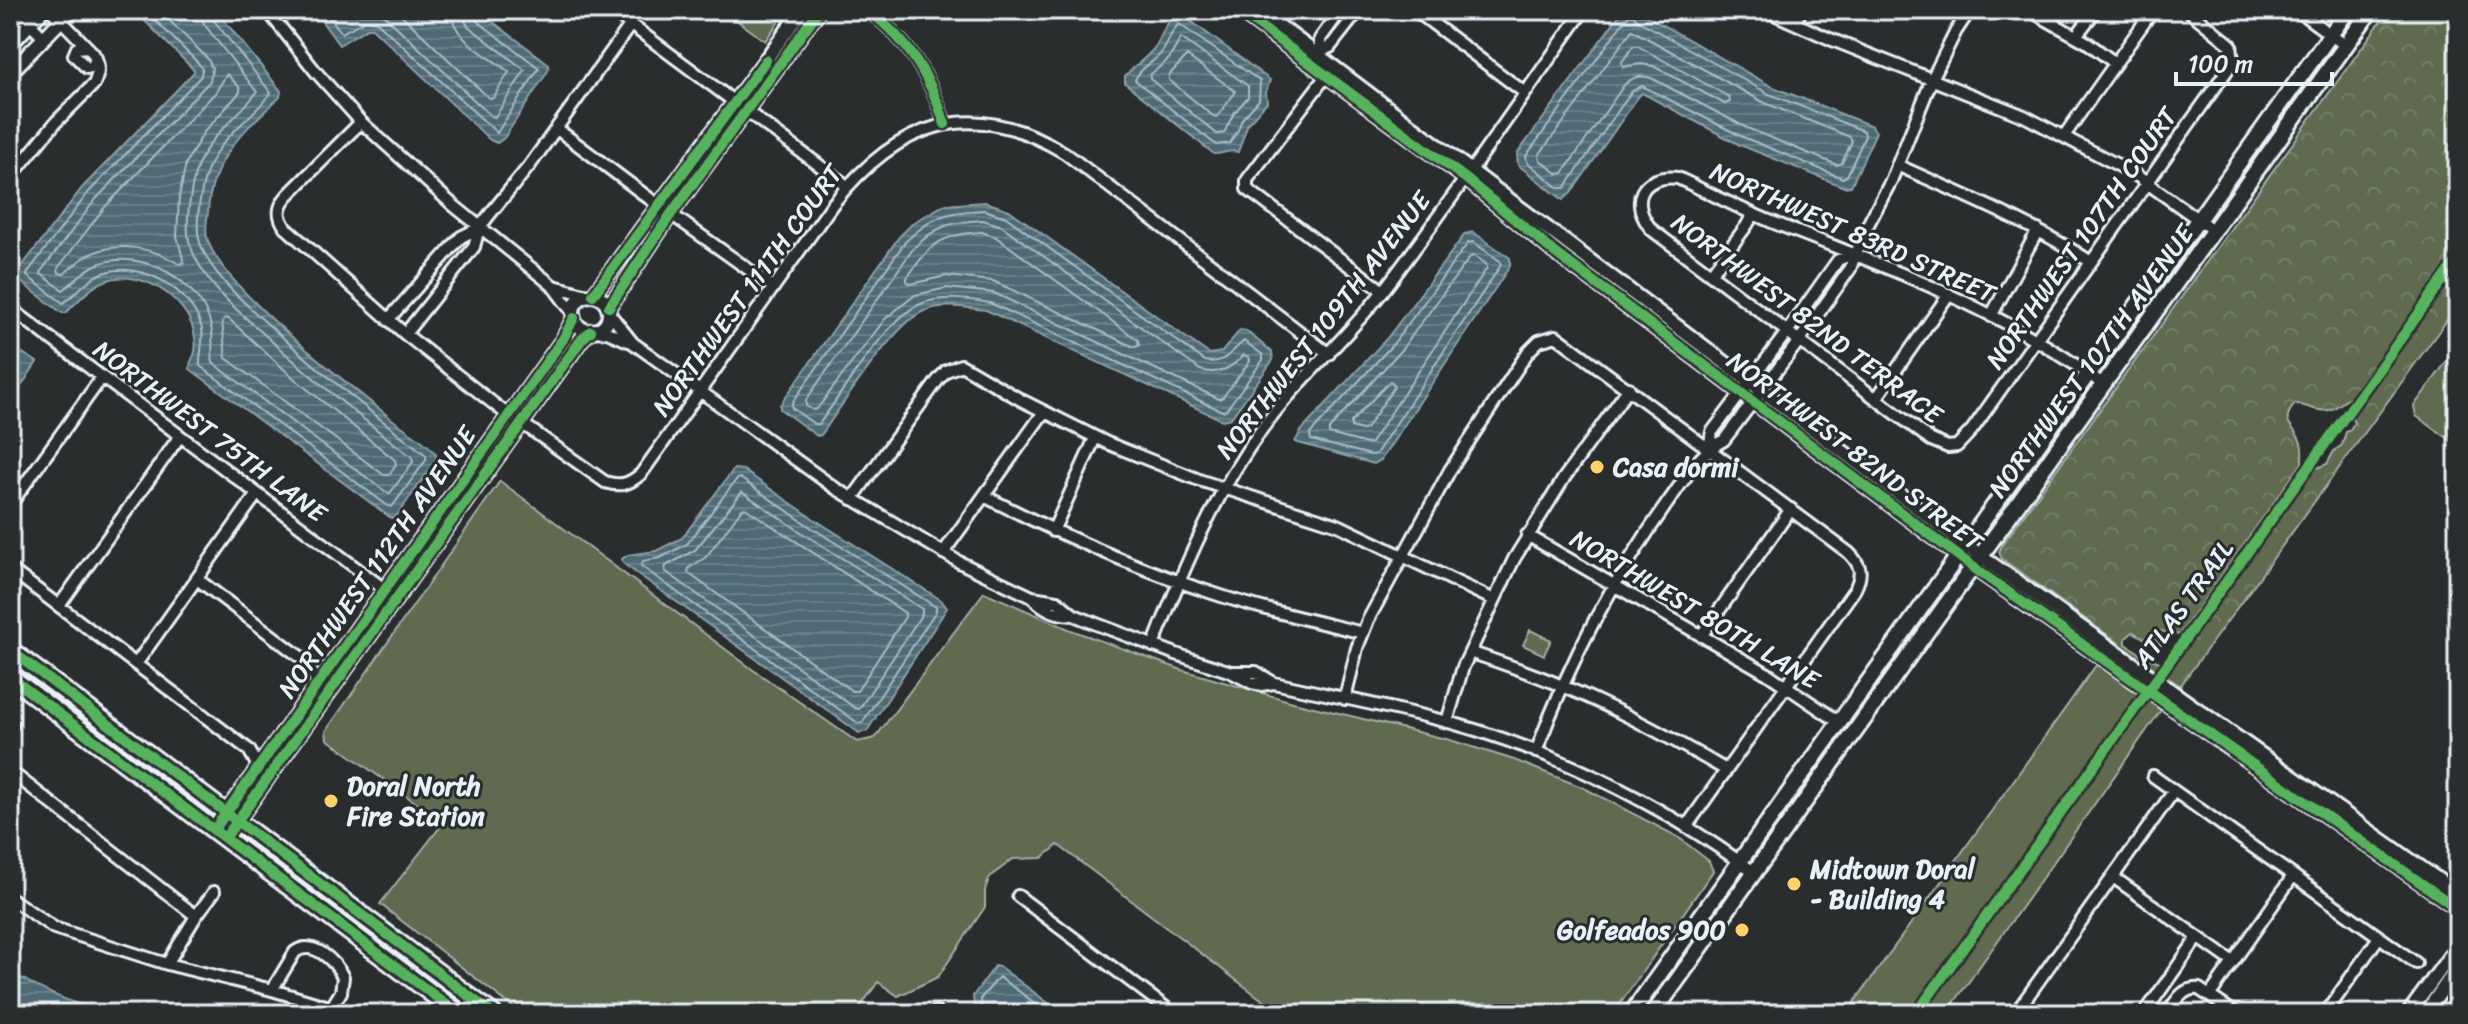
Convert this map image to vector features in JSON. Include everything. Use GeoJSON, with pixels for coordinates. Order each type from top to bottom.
{"type":"FeatureCollection","features":[{"type":"Feature","properties":{"kind":"main road","name":"NORTHWEST 107TH AVENUE"},"geometry":{"type":"LineString","coordinates":[[1631,1014],[2348,10]]}},
{"type":"Feature","properties":{"kind":"main road","name":"NORTHWEST 107TH AVENUE"},"geometry":{"type":"LineString","coordinates":[[1653,1014],[2371,10]]}},
{"type":"Feature","properties":{"kind":"main road"},"geometry":{"type":"LineString","coordinates":[[10,650],[493,1014]]}},
{"type":"Feature","properties":{"kind":"main road"},"geometry":{"type":"LineString","coordinates":[[10,677],[459,1014]]}},
{"type":"Feature","properties":{"kind":"street"},"geometry":{"type":"LineString","coordinates":[[16,10],[44,38]]}},
{"type":"Feature","properties":{"kind":"street"},"geometry":{"type":"LineString","coordinates":[[10,45],[43,10]]}},
{"type":"Feature","properties":{"kind":"street"},"geometry":{"type":"LineString","coordinates":[[10,178],[94,84],[99,69],[96,58],[51,10]]}},
{"type":"Feature","properties":{"kind":"street"},"geometry":{"type":"LineString","coordinates":[[10,73],[71,10]]}},
{"type":"Feature","properties":{"kind":"street"},"geometry":{"type":"LineString","coordinates":[[267,10],[361,122],[479,228],[552,285],[581,328],[607,332],[633,343],[852,499],[943,553],[1032,597],[1060,615],[1074,615],[1231,672],[1256,672],[1274,683],[1447,722],[1536,752],[1600,780],[1686,827],[1755,873]]}},
{"type":"Feature","properties":{"kind":"street"},"geometry":{"type":"LineString","coordinates":[[611,10],[847,186]]}},
{"type":"Feature","properties":{"kind":"street"},"geometry":{"type":"LineString","coordinates":[[574,316],[577,302],[590,295],[802,10]]}},
{"type":"Feature","properties":{"kind":"street"},"geometry":{"type":"LineString","coordinates":[[593,331],[605,325],[612,299],[819,10]]}},
{"type":"Feature","properties":{"kind":"street"},"geometry":{"type":"LineString","coordinates":[[867,10],[894,32],[921,66],[933,88],[945,124]]}},
{"type":"Feature","properties":{"kind":"street","name":"NORTHWEST 82ND STREET"},"geometry":{"type":"LineString","coordinates":[[1238,10],[1315,56],[1326,76],[1566,244],[1757,397],[1977,561],[2458,909]]}},
{"type":"Feature","properties":{"kind":"street","name":"NORTHWEST 82ND STREET"},"geometry":{"type":"LineString","coordinates":[[1258,10],[1468,174]]}},
{"type":"Feature","properties":{"kind":"street"},"geometry":{"type":"LineString","coordinates":[[1315,56],[1320,39],[1341,10]]}},
{"type":"Feature","properties":{"kind":"street"},"geometry":{"type":"LineString","coordinates":[[1315,56],[1330,47],[1359,10]]}},
{"type":"Feature","properties":{"kind":"street"},"geometry":{"type":"LineString","coordinates":[[1415,10],[1525,93]]}},
{"type":"Feature","properties":{"kind":"street","name":"NORTHWEST 109TH AVENUE"},"geometry":{"type":"LineString","coordinates":[[1153,646],[1198,537],[1224,488],[1262,429],[1290,393],[1329,354],[1383,291],[1584,10]]}},
{"type":"Feature","properties":{"kind":"street"},"geometry":{"type":"LineString","coordinates":[[1765,10],[2024,116],[2133,173],[2214,231]]}},
{"type":"Feature","properties":{"kind":"street"},"geometry":{"type":"LineString","coordinates":[[1795,23],[1801,10]]}},
{"type":"Feature","properties":{"kind":"street"},"geometry":{"type":"LineString","coordinates":[[1709,448],[1724,440],[1850,269],[1932,79],[1970,10]]}},
{"type":"Feature","properties":{"kind":"street"},"geometry":{"type":"LineString","coordinates":[[2029,10],[2076,36],[2115,63]]}},
{"type":"Feature","properties":{"kind":"street"},"geometry":{"type":"LineString","coordinates":[[2076,36],[2096,10]]}},
{"type":"Feature","properties":{"kind":"street"},"geometry":{"type":"LineString","coordinates":[[2064,136],[2153,10]]}},
{"type":"Feature","properties":{"kind":"street","name":"NORTHWEST 107TH COURT"},"geometry":{"type":"LineString","coordinates":[[1957,446],[1972,430],[2233,61],[2231,45],[2188,10]]}},
{"type":"Feature","properties":{"kind":"street"},"geometry":{"type":"LineString","coordinates":[[2297,10],[2346,46]]}},
{"type":"Feature","properties":{"kind":"street"},"geometry":{"type":"LineString","coordinates":[[405,334],[474,247],[479,228],[557,129],[631,24]]}},
{"type":"Feature","properties":{"kind":"street"},"geometry":{"type":"LineString","coordinates":[[87,47],[75,51],[75,59],[87,68],[93,66],[96,58]]}},
{"type":"Feature","properties":{"kind":"street"},"geometry":{"type":"LineString","coordinates":[[1326,76],[1247,180],[1247,189],[1383,291]]}},
{"type":"Feature","properties":{"kind":"street"},"geometry":{"type":"LineString","coordinates":[[361,122],[287,196],[279,210],[280,219],[285,227],[388,320],[508,415]]}},
{"type":"Feature","properties":{"kind":"street","name":"NORTHWEST 111TH COURT"},"geometry":{"type":"LineString","coordinates":[[523,424],[605,482],[617,486],[630,483],[641,474],[847,186],[876,157],[896,144],[916,133],[945,124],[1001,126],[1023,131],[1065,153],[1329,354]]}},
{"type":"Feature","properties":{"kind":"street"},"geometry":{"type":"LineString","coordinates":[[557,129],[658,205]]}},
{"type":"Feature","properties":{"kind":"street"},"geometry":{"type":"LineString","coordinates":[[1897,165],[2038,230],[2091,262]]}},
{"type":"Feature","properties":{"kind":"street","name":"NORTHWEST 83RD STREET"},"geometry":{"type":"LineString","coordinates":[[1663,177],[1678,178],[1753,214],[1855,253],[1949,294],[2035,340],[2104,385]]}},
{"type":"Feature","properties":{"kind":"street","name":"NORTHWEST 82ND TERRACE"},"geometry":{"type":"LineString","coordinates":[[1663,177],[1650,182],[1642,191],[1640,212],[1652,230],[1931,440],[1948,447],[1957,446]]}},
{"type":"Feature","properties":{"kind":"street"},"geometry":{"type":"LineString","coordinates":[[671,214],[773,287]]}},
{"type":"Feature","properties":{"kind":"street"},"geometry":{"type":"LineString","coordinates":[[1711,274],[1753,214]]}},
{"type":"Feature","properties":{"kind":"street"},"geometry":{"type":"LineString","coordinates":[[388,320],[461,237],[479,228]]}},
{"type":"Feature","properties":{"kind":"street"},"geometry":{"type":"LineString","coordinates":[[1991,316],[2038,230]]}},
{"type":"Feature","properties":{"kind":"street"},"geometry":{"type":"LineString","coordinates":[[1536,752],[1589,629],[1614,584],[1709,448],[1712,432],[1838,260],[1855,253]]}},
{"type":"Feature","properties":{"kind":"street"},"geometry":{"type":"LineString","coordinates":[[552,285],[602,298],[633,343]]}},
{"type":"Feature","properties":{"kind":"street"},"geometry":{"type":"LineString","coordinates":[[1876,399],[1949,294]]}},
{"type":"Feature","properties":{"kind":"street","name":"NORTHWEST 75TH LANE"},"geometry":{"type":"LineString","coordinates":[[10,308],[384,589]]}},
{"type":"Feature","properties":{"kind":"street","name":"NORTHWEST 112TH AVENUE"},"geometry":{"type":"LineString","coordinates":[[233,817],[259,768],[563,339],[574,316]]}},
{"type":"Feature","properties":{"kind":"street","name":"NORTHWEST 112TH AVENUE"},"geometry":{"type":"LineString","coordinates":[[220,834],[405,588],[582,339],[593,331]]}},
{"type":"Feature","properties":{"kind":"street"},"geometry":{"type":"LineString","coordinates":[[1345,699],[1363,633],[1450,470],[1528,352],[1539,341],[1556,336],[1849,553],[1858,561],[1861,570],[1861,578],[1855,589],[1686,827]]}},
{"type":"Feature","properties":{"kind":"street"},"geometry":{"type":"LineString","coordinates":[[852,499],[938,380],[951,367],[961,365],[1095,438],[1224,488],[1311,515],[1494,600]]}},
{"type":"Feature","properties":{"kind":"street"},"geometry":{"type":"LineString","coordinates":[[10,505],[102,377]]}},
{"type":"Feature","properties":{"kind":"street"},"geometry":{"type":"LineString","coordinates":[[1447,722],[1470,652],[1527,535],[1629,388]]}},
{"type":"Feature","properties":{"kind":"street"},"geometry":{"type":"LineString","coordinates":[[943,553],[1044,412]]}},
{"type":"Feature","properties":{"kind":"street"},"geometry":{"type":"LineString","coordinates":[[59,606],[180,436]]}},
{"type":"Feature","properties":{"kind":"street"},"geometry":{"type":"LineString","coordinates":[[1053,531],[1095,438]]}},
{"type":"Feature","properties":{"kind":"street"},"geometry":{"type":"LineString","coordinates":[[136,664],[257,494]]}},
{"type":"Feature","properties":{"kind":"street"},"geometry":{"type":"LineString","coordinates":[[984,496],[1053,531],[1179,582],[1278,612],[1363,633]]}},
{"type":"Feature","properties":{"kind":"street"},"geometry":{"type":"LineString","coordinates":[[1701,636],[1791,509]]}},
{"type":"Feature","properties":{"kind":"street","name":"NORTHWEST 80TH LANE"},"geometry":{"type":"LineString","coordinates":[[1527,535],[1786,686],[1839,722]]}},
{"type":"Feature","properties":{"kind":"street","name":"NORTHWEST 82ND STREET"},"geometry":{"type":"LineString","coordinates":[[1977,561],[2458,894]]}},
{"type":"Feature","properties":{"kind":"street"},"geometry":{"type":"LineString","coordinates":[[10,569],[248,748],[259,768]]}},
{"type":"Feature","properties":{"kind":"street"},"geometry":{"type":"LineString","coordinates":[[197,579],[307,662],[317,683]]}},
{"type":"Feature","properties":{"kind":"street"},"geometry":{"type":"LineString","coordinates":[[384,589],[396,591],[405,588]]}},
{"type":"Feature","properties":{"kind":"street"},"geometry":{"type":"LineString","coordinates":[[1470,652],[1563,686],[1643,723],[1726,770]]}},
{"type":"Feature","properties":{"kind":"street"},"geometry":{"type":"LineString","coordinates":[[10,771],[196,916]]}},
{"type":"Feature","properties":{"kind":"street"},"geometry":{"type":"LineString","coordinates":[[2153,776],[2416,963]]}},
{"type":"Feature","properties":{"kind":"street"},"geometry":{"type":"LineString","coordinates":[[2015,1014],[2174,791]]}},
{"type":"Feature","properties":{"kind":"street"},"geometry":{"type":"LineString","coordinates":[[2210,995],[2293,876]]}},
{"type":"Feature","properties":{"kind":"street"},"geometry":{"type":"LineString","coordinates":[[2113,877],[2233,962]]}},
{"type":"Feature","properties":{"kind":"street"},"geometry":{"type":"LineString","coordinates":[[167,964],[214,892]]}},
{"type":"Feature","properties":{"kind":"street"},"geometry":{"type":"LineString","coordinates":[[1018,896],[1174,1014]]}},
{"type":"Feature","properties":{"kind":"street"},"geometry":{"type":"LineString","coordinates":[[10,898],[54,928],[167,964],[352,1014]]}},
{"type":"Feature","properties":{"kind":"street"},"geometry":{"type":"LineString","coordinates":[[2144,1014],[2198,937]]}},
{"type":"Feature","properties":{"kind":"street"},"geometry":{"type":"LineString","coordinates":[[2325,1014],[2379,937]]}},
{"type":"Feature","properties":{"kind":"street"},"geometry":{"type":"LineString","coordinates":[[2408,1014],[2458,945]]}},
{"type":"Feature","properties":{"kind":"street"},"geometry":{"type":"LineString","coordinates":[[272,990],[295,952],[301,948],[312,948],[329,959],[343,977],[341,992],[331,1008]]}},
{"type":"Feature","properties":{"kind":"street"},"geometry":{"type":"LineString","coordinates":[[2425,1014],[2458,967]]}},
{"type":"Feature","properties":{"kind":"street"},"geometry":{"type":"LineString","coordinates":[[2167,1014],[2187,990],[2199,989],[2236,1014]]}},
{"type":"Feature","properties":{"kind":"green space"},"geometry":{"type":"Polygon","coordinates":[[[723,10],[787,10],[765,41],[723,10]]]}},
{"type":"Feature","properties":{"kind":"green space"},"geometry":{"type":"Polygon","coordinates":[[[2389,10],[2458,10],[2458,183],[2455,188],[2458,197],[2458,247],[2351,398],[2329,410],[2295,404],[2288,420],[2301,443],[2302,463],[2179,635],[2160,631],[2156,635],[2161,645],[2133,632],[2126,638],[2126,644],[2162,663],[2156,670],[2002,559],[1999,552],[2389,10]]]}},
{"type":"Feature","properties":{"kind":"green space"},"geometry":{"type":"Polygon","coordinates":[[[2458,265],[2458,305],[2180,686],[2164,674],[2306,478],[2314,469],[2327,464],[2334,451],[2342,445],[2346,432],[2354,423],[2351,416],[2458,265]]]}},
{"type":"Feature","properties":{"kind":"green space"},"geometry":{"type":"Polygon","coordinates":[[[2458,346],[2458,445],[2416,416],[2414,406],[2458,346]]]}},
{"type":"Feature","properties":{"kind":"green space"},"geometry":{"type":"Polygon","coordinates":[[[500,481],[752,669],[857,742],[875,738],[984,592],[1071,630],[1182,670],[1293,702],[1450,740],[1514,760],[1584,788],[1678,837],[1709,861],[1713,871],[1613,1014],[1281,1014],[1058,845],[1042,858],[1013,859],[990,877],[985,890],[985,907],[938,977],[898,996],[878,982],[855,1014],[522,1014],[380,904],[440,827],[437,818],[327,739],[326,731],[500,481]]]}},
{"type":"Feature","properties":{"kind":"green space"},"geometry":{"type":"Polygon","coordinates":[[[1530,630],[1551,640],[1544,655],[1523,645],[1530,630]]]}},
{"type":"Feature","properties":{"kind":"green space"},"geometry":{"type":"Polygon","coordinates":[[[2097,664],[2161,710],[1946,1014],[1846,1014],[2097,664]]]}},
{"type":"Feature","properties":{"kind":"water"},"geometry":{"type":"Polygon","coordinates":[[[134,10],[216,10],[281,91],[280,97],[242,134],[222,161],[210,193],[207,237],[216,257],[258,306],[315,357],[436,454],[436,461],[395,518],[190,369],[194,332],[182,307],[159,288],[132,278],[105,281],[62,313],[17,279],[16,274],[82,188],[194,72],[134,10]]]}},
{"type":"Feature","properties":{"kind":"water"},"geometry":{"type":"Polygon","coordinates":[[[477,10],[549,64],[548,71],[504,138],[497,143],[490,140],[372,28],[339,45],[315,12],[477,10]]]}},
{"type":"Feature","properties":{"kind":"water"},"geometry":{"type":"Polygon","coordinates":[[[1623,10],[1636,10],[1773,87],[1872,126],[1876,132],[1851,186],[1844,187],[1740,145],[1642,93],[1563,200],[1518,165],[1517,154],[1623,10]]]}},
{"type":"Feature","properties":{"kind":"water"},"geometry":{"type":"Polygon","coordinates":[[[1180,13],[1270,80],[1267,102],[1248,123],[1238,152],[1214,154],[1125,83],[1125,76],[1151,52],[1168,22],[1180,13]]]}},
{"type":"Feature","properties":{"kind":"water"},"geometry":{"type":"Polygon","coordinates":[[[985,202],[1009,210],[1209,354],[1222,352],[1240,330],[1246,331],[1272,352],[1273,360],[1231,418],[1222,420],[986,310],[939,307],[924,311],[898,331],[821,435],[817,436],[780,409],[899,237],[914,222],[944,205],[985,202]]]}},
{"type":"Feature","properties":{"kind":"water"},"geometry":{"type":"Polygon","coordinates":[[[1473,232],[1510,258],[1510,266],[1381,460],[1374,464],[1295,442],[1301,431],[1388,337],[1465,234],[1473,232]]]}},
{"type":"Feature","properties":{"kind":"water"},"geometry":{"type":"Polygon","coordinates":[[[10,345],[37,362],[10,403],[10,345]]]}},
{"type":"Feature","properties":{"kind":"water"},"geometry":{"type":"Polygon","coordinates":[[[734,469],[743,470],[941,600],[947,608],[867,731],[859,733],[624,564],[622,559],[628,555],[656,551],[682,538],[734,469]]]}},
{"type":"Feature","properties":{"kind":"water"},"geometry":{"type":"Polygon","coordinates":[[[995,966],[1063,1014],[975,1014],[973,996],[995,966]]]}},
{"type":"Feature","properties":{"kind":"water"},"geometry":{"type":"Polygon","coordinates":[[[10,971],[60,997],[114,1014],[10,1014],[10,971]]]}},
{"type":"Feature","properties":{"kind":"cycle path"},"geometry":{"type":"LineString","coordinates":[[609,307],[671,214],[819,10]]}},
{"type":"Feature","properties":{"kind":"cycle path"},"geometry":{"type":"LineString","coordinates":[[867,10],[894,33],[916,60],[925,74],[945,124]]}},
{"type":"Feature","properties":{"kind":"cycle path"},"geometry":{"type":"LineString","coordinates":[[1238,10],[1465,178],[1554,252],[1981,573],[2458,909]]}},
{"type":"Feature","properties":{"kind":"cycle path"},"geometry":{"type":"LineString","coordinates":[[593,295],[766,60]]}},
{"type":"Feature","properties":{"kind":"cycle path","name":"ATLAS TRAIL"},"geometry":{"type":"LineString","coordinates":[[1916,1014],[2458,259]]}},
{"type":"Feature","properties":{"kind":"cycle path"},"geometry":{"type":"LineString","coordinates":[[214,830],[563,339],[574,318]]}},
{"type":"Feature","properties":{"kind":"cycle path"},"geometry":{"type":"LineString","coordinates":[[225,838],[582,339],[591,331]]}},
{"type":"Feature","properties":{"kind":"cycle path"},"geometry":{"type":"LineString","coordinates":[[10,650],[493,1014]]}},
{"type":"Feature","properties":{"kind":"cycle path"},"geometry":{"type":"LineString","coordinates":[[10,677],[459,1014]]}},
{"type":"Feature","properties":{"kind":"place","name":"Casa dormi"},"geometry":{"type":"Point","coordinates":[1597,467]}},
{"type":"Feature","properties":{"kind":"place","name":"Doral North Fire Station"},"geometry":{"type":"Point","coordinates":[331,801]}},
{"type":"Feature","properties":{"kind":"place","name":"Midtown Doral - Building 4"},"geometry":{"type":"Point","coordinates":[1794,884]}},
{"type":"Feature","properties":{"kind":"place","name":"Golfeados 900"},"geometry":{"type":"Point","coordinates":[1742,930]}}]}
